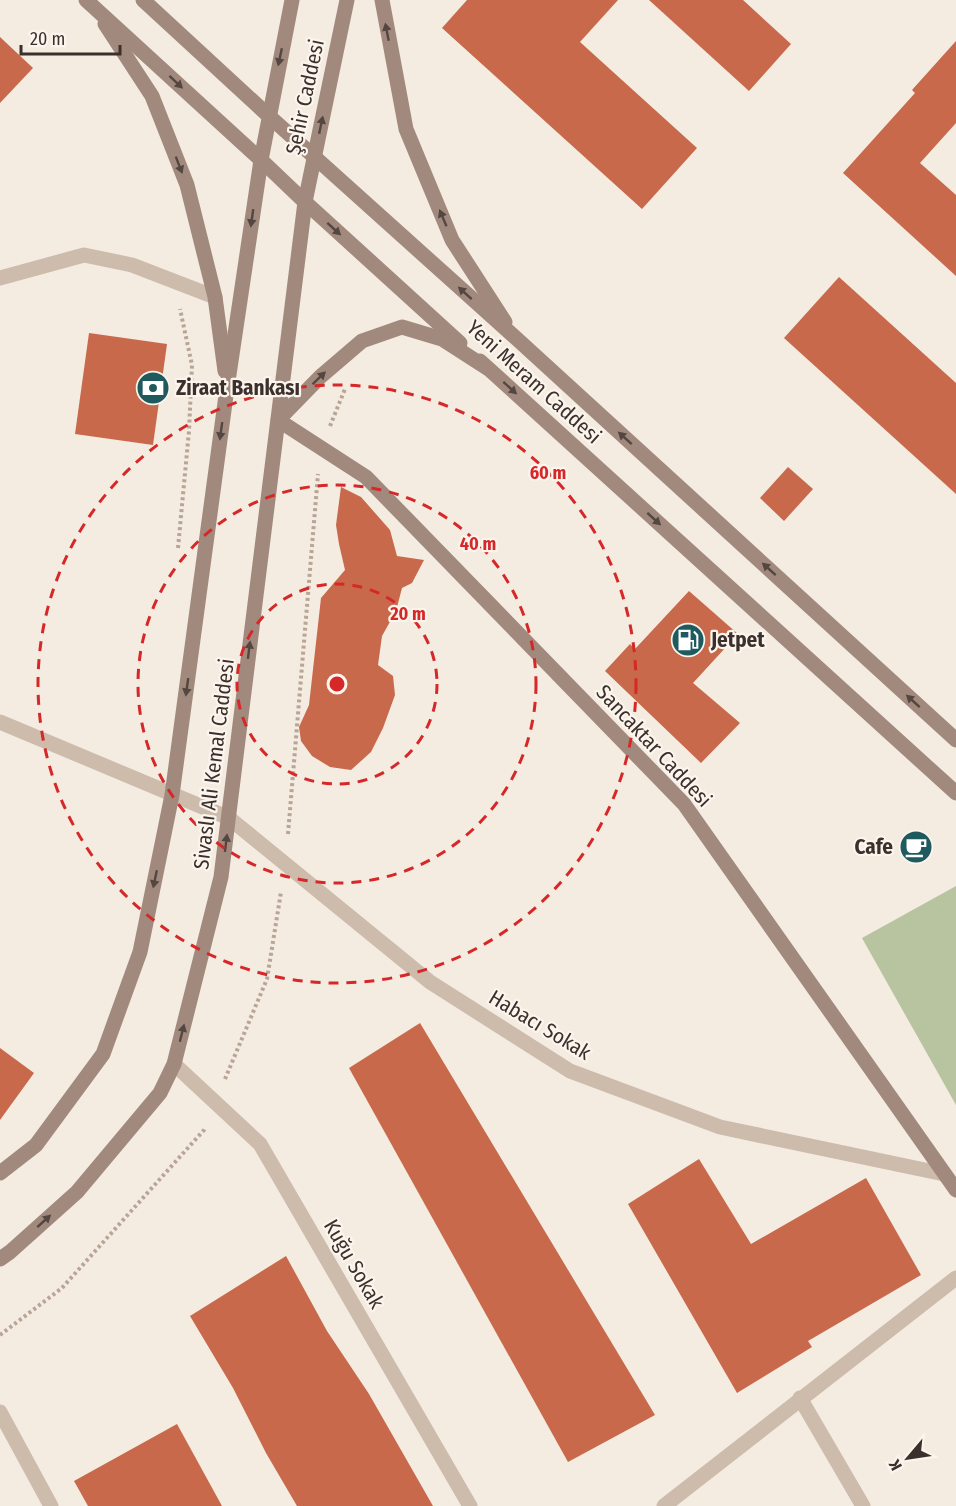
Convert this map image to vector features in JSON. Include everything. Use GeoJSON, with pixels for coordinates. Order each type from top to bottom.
{"type":"FeatureCollection","features":[{"type":"Feature","properties":{"kind":"main road","name":"Yeni Meram Caddesi"},"geometry":{"type":"LineString","coordinates":[[143,0],[956,740]]}},
{"type":"Feature","properties":{"kind":"main road","name":"Şehir Caddesi"},"geometry":{"type":"LineString","coordinates":[[261,160],[292,0]]}},
{"type":"Feature","properties":{"kind":"main road","name":"Şehir Caddesi"},"geometry":{"type":"LineString","coordinates":[[305,202],[346,0]]}},
{"type":"Feature","properties":{"kind":"main road"},"geometry":{"type":"LineString","coordinates":[[382,0],[406,129],[452,240],[517,339]]}},
{"type":"Feature","properties":{"kind":"main road","name":"Yeni Meram Caddesi"},"geometry":{"type":"LineString","coordinates":[[89,2],[305,202],[956,793]]}},
{"type":"Feature","properties":{"kind":"main road"},"geometry":{"type":"LineString","coordinates":[[89,2],[152,96],[187,185],[215,297],[227,388]]}},
{"type":"Feature","properties":{"kind":"main road","name":"Sivaslı Ali Kemal Caddesi"},"geometry":{"type":"LineString","coordinates":[[0,1173],[36,1145],[103,1054],[140,952],[172,795],[227,388],[261,160]]}},
{"type":"Feature","properties":{"kind":"main road","name":"Sivaslı Ali Kemal Caddesi"},"geometry":{"type":"LineString","coordinates":[[0,1259],[77,1192],[159,1093],[174,1064],[221,877],[305,202]]}},
{"type":"Feature","properties":{"kind":"main road"},"geometry":{"type":"LineString","coordinates":[[278,420],[320,377],[362,341],[402,327],[442,339],[487,368]]}},
{"type":"Feature","properties":{"kind":"main road","name":"Sancaktar Caddesi"},"geometry":{"type":"LineString","coordinates":[[278,420],[366,477],[684,804],[956,1190]]}},
{"type":"Feature","properties":{"kind":"street"},"geometry":{"type":"LineString","coordinates":[[0,278],[84,255],[132,265],[215,297]]}},
{"type":"Feature","properties":{"kind":"street","name":"Habacı Sokak"},"geometry":{"type":"LineString","coordinates":[[0,722],[229,818],[430,982],[570,1071],[720,1126],[944,1174]]}},
{"type":"Feature","properties":{"kind":"street","name":"Kuğu Sokak"},"geometry":{"type":"LineString","coordinates":[[174,1064],[260,1144],[470,1506]]}},
{"type":"Feature","properties":{"kind":"street"},"geometry":{"type":"LineString","coordinates":[[664,1506],[956,1278]]}},
{"type":"Feature","properties":{"kind":"street"},"geometry":{"type":"LineString","coordinates":[[800,1398],[863,1506]]}},
{"type":"Feature","properties":{"kind":"street"},"geometry":{"type":"LineString","coordinates":[[0,1412],[51,1506]]}},
{"type":"Feature","properties":{"kind":"path"},"geometry":{"type":"LineString","coordinates":[[175,282],[192,365],[189,431],[178,550]]}},
{"type":"Feature","properties":{"kind":"green space"},"geometry":{"type":"Polygon","coordinates":[[[956,886],[956,1105],[862,938],[956,886]]]}},
{"type":"Feature","properties":{"kind":"building"},"geometry":{"type":"Polygon","coordinates":[[[467,0],[618,0],[580,42],[697,148],[642,209],[442,28],[467,0]]]}},
{"type":"Feature","properties":{"kind":"building"},"geometry":{"type":"Polygon","coordinates":[[[649,0],[743,0],[791,44],[749,91],[649,0]]]}},
{"type":"Feature","properties":{"kind":"building"},"geometry":{"type":"Polygon","coordinates":[[[0,37],[33,68],[0,103],[0,37]]]}},
{"type":"Feature","properties":{"kind":"building"},"geometry":{"type":"Polygon","coordinates":[[[956,41],[956,123],[920,163],[956,195],[956,276],[843,173],[915,93],[912,90],[956,41]]]}},
{"type":"Feature","properties":{"kind":"building"},"geometry":{"type":"Polygon","coordinates":[[[839,277],[956,383],[956,494],[784,338],[839,277]]]}},
{"type":"Feature","properties":{"kind":"building"},"geometry":{"type":"Polygon","coordinates":[[[89,333],[167,344],[153,445],[75,434],[89,333]]]}},
{"type":"Feature","properties":{"kind":"building"},"geometry":{"type":"Polygon","coordinates":[[[788,467],[813,489],[784,521],[760,498],[788,467]]]}},
{"type":"Feature","properties":{"kind":"building"},"geometry":{"type":"Polygon","coordinates":[[[341,487],[361,497],[390,530],[397,556],[424,560],[412,583],[402,588],[396,611],[382,636],[378,665],[393,676],[395,695],[371,752],[351,770],[330,767],[312,756],[301,741],[299,727],[309,705],[321,598],[345,570],[336,525],[341,487]]]}},
{"type":"Feature","properties":{"kind":"building"},"geometry":{"type":"Polygon","coordinates":[[[689,591],[738,634],[693,683],[740,723],[701,763],[605,671],[630,644],[635,649],[689,591]]]}},
{"type":"Feature","properties":{"kind":"building"},"geometry":{"type":"Polygon","coordinates":[[[420,1023],[655,1415],[568,1462],[349,1068],[420,1023]]]}},
{"type":"Feature","properties":{"kind":"building"},"geometry":{"type":"Polygon","coordinates":[[[0,1048],[34,1073],[0,1120],[0,1048]]]}},
{"type":"Feature","properties":{"kind":"building"},"geometry":{"type":"Polygon","coordinates":[[[699,1159],[751,1244],[866,1178],[921,1275],[808,1341],[812,1347],[737,1393],[628,1204],[699,1159]]]}},
{"type":"Feature","properties":{"kind":"building"},"geometry":{"type":"Polygon","coordinates":[[[286,1256],[327,1331],[369,1394],[433,1506],[297,1506],[266,1453],[233,1388],[190,1316],[286,1256]]]}},
{"type":"Feature","properties":{"kind":"building"},"geometry":{"type":"Polygon","coordinates":[[[177,1424],[222,1506],[88,1506],[74,1481],[177,1424]]]}},
{"type":"Feature","properties":{"kind":"place","name":"Ziraat Bankası"},"geometry":{"type":"Point","coordinates":[153,388]}},
{"type":"Feature","properties":{"kind":"place","name":"Jetpet"},"geometry":{"type":"Point","coordinates":[688,640]}},
{"type":"Feature","properties":{"kind":"place","name":"Cafe"},"geometry":{"type":"Point","coordinates":[916,847]}}]}
